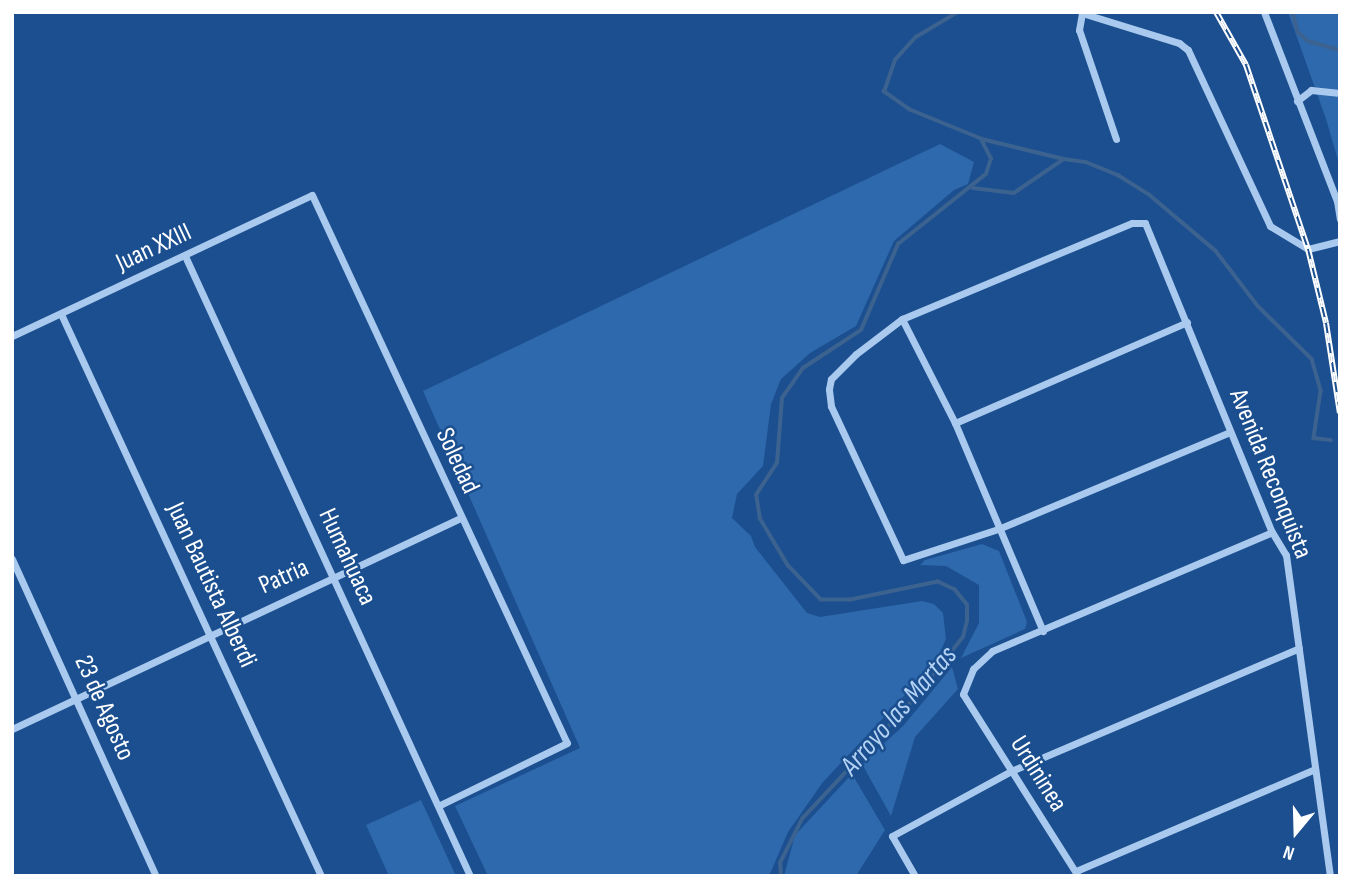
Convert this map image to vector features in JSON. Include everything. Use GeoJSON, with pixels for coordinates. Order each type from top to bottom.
{"type":"FeatureCollection","features":[{"type":"Feature","properties":{"kind":"street"},"geometry":{"type":"LineString","coordinates":[[1264,12],[1337,201],[1340,219]]}},
{"type":"Feature","properties":{"kind":"street"},"geometry":{"type":"LineString","coordinates":[[1116,139],[1079,30],[1082,13],[1180,43],[1188,50],[1269,226],[1308,248],[1340,241]]}},
{"type":"Feature","properties":{"kind":"street"},"geometry":{"type":"LineString","coordinates":[[1297,101],[1311,90],[1340,93]]}},
{"type":"Feature","properties":{"kind":"street","name":"Juan XXIII"},"geometry":{"type":"LineString","coordinates":[[12,337],[312,195]]}},
{"type":"Feature","properties":{"kind":"street","name":"Soledad"},"geometry":{"type":"LineString","coordinates":[[312,195],[566,743],[440,806]]}},
{"type":"Feature","properties":{"kind":"street","name":"Avenida Reconquista"},"geometry":{"type":"LineString","coordinates":[[902,319],[1132,223],[1145,223],[1272,532],[1286,555],[1313,769],[1330,876]]}},
{"type":"Feature","properties":{"kind":"street","name":"Humahuaca"},"geometry":{"type":"LineString","coordinates":[[185,256],[470,876]]}},
{"type":"Feature","properties":{"kind":"street","name":"Juan Bautista Alberdi"},"geometry":{"type":"LineString","coordinates":[[61,314],[211,633],[321,876]]}},
{"type":"Feature","properties":{"kind":"street"},"geometry":{"type":"LineString","coordinates":[[1230,432],[998,529],[903,560],[831,406],[831,379],[902,319],[955,423],[998,529],[1043,631],[1272,532]]}},
{"type":"Feature","properties":{"kind":"street"},"geometry":{"type":"LineString","coordinates":[[955,423],[1187,321]]}},
{"type":"Feature","properties":{"kind":"street","name":"Patria"},"geometry":{"type":"LineString","coordinates":[[12,729],[460,518]]}},
{"type":"Feature","properties":{"kind":"street","name":"23 de Agosto"},"geometry":{"type":"LineString","coordinates":[[12,559],[156,876]]}},
{"type":"Feature","properties":{"kind":"street","name":"Urdininea"},"geometry":{"type":"LineString","coordinates":[[1043,631],[992,651],[973,669],[963,694],[1077,874]]}},
{"type":"Feature","properties":{"kind":"street"},"geometry":{"type":"LineString","coordinates":[[915,876],[892,836],[1011,771],[1299,648]]}},
{"type":"Feature","properties":{"kind":"street"},"geometry":{"type":"LineString","coordinates":[[1077,874],[1313,769]]}},
{"type":"Feature","properties":{"kind":"shaded area"},"geometry":{"type":"Polygon","coordinates":[[[1288,12],[1340,12],[1340,167],[1326,119],[1288,12]]]}},
{"type":"Feature","properties":{"kind":"shaded area"},"geometry":{"type":"Polygon","coordinates":[[[940,144],[974,162],[968,184],[954,190],[894,241],[856,326],[810,353],[781,379],[771,404],[763,466],[737,494],[732,518],[751,536],[755,547],[807,613],[820,617],[922,601],[934,604],[943,613],[946,639],[935,663],[823,782],[788,832],[769,876],[488,876],[455,806],[580,748],[423,391],[940,144]]]}},
{"type":"Feature","properties":{"kind":"shaded area"},"geometry":{"type":"Polygon","coordinates":[[[982,544],[999,551],[1027,622],[1025,629],[961,658],[979,623],[979,585],[946,566],[920,565],[925,560],[982,544]]]}},
{"type":"Feature","properties":{"kind":"shaded area"},"geometry":{"type":"Polygon","coordinates":[[[952,667],[958,689],[915,737],[891,816],[862,764],[904,725],[952,667]]]}},
{"type":"Feature","properties":{"kind":"shaded area"},"geometry":{"type":"Polygon","coordinates":[[[852,774],[885,830],[856,876],[784,876],[795,835],[852,774]]]}},
{"type":"Feature","properties":{"kind":"shaded area"},"geometry":{"type":"Polygon","coordinates":[[[421,800],[456,876],[389,876],[366,825],[421,800]]]}},
{"type":"Feature","properties":{"kind":"waterway","name":"Arroyo las Martas"},"geometry":{"type":"LineString","coordinates":[[781,876],[780,863],[802,819],[914,699],[963,637],[967,621],[967,605],[955,590],[938,582],[850,600],[821,600],[788,566],[760,519],[756,495],[777,463],[782,398],[803,368],[861,330],[898,244],[986,174],[991,159],[981,139],[910,110],[884,92],[895,60],[916,37],[958,12]]}},
{"type":"Feature","properties":{"kind":"waterway"},"geometry":{"type":"LineString","coordinates":[[1293,12],[1298,32],[1308,41],[1340,50]]}},
{"type":"Feature","properties":{"kind":"waterway"},"geometry":{"type":"LineString","coordinates":[[982,139],[1064,159]]}},
{"type":"Feature","properties":{"kind":"waterway"},"geometry":{"type":"LineString","coordinates":[[973,188],[1014,193],[1064,159],[1086,162],[1118,175],[1151,196],[1216,251],[1258,306],[1312,359],[1321,391],[1314,438],[1331,440]]}},
{"type":"Feature","properties":{"kind":"railway"},"geometry":{"type":"LineString","coordinates":[[1216,12],[1246,65],[1308,249],[1326,323],[1340,413]]}}]}
